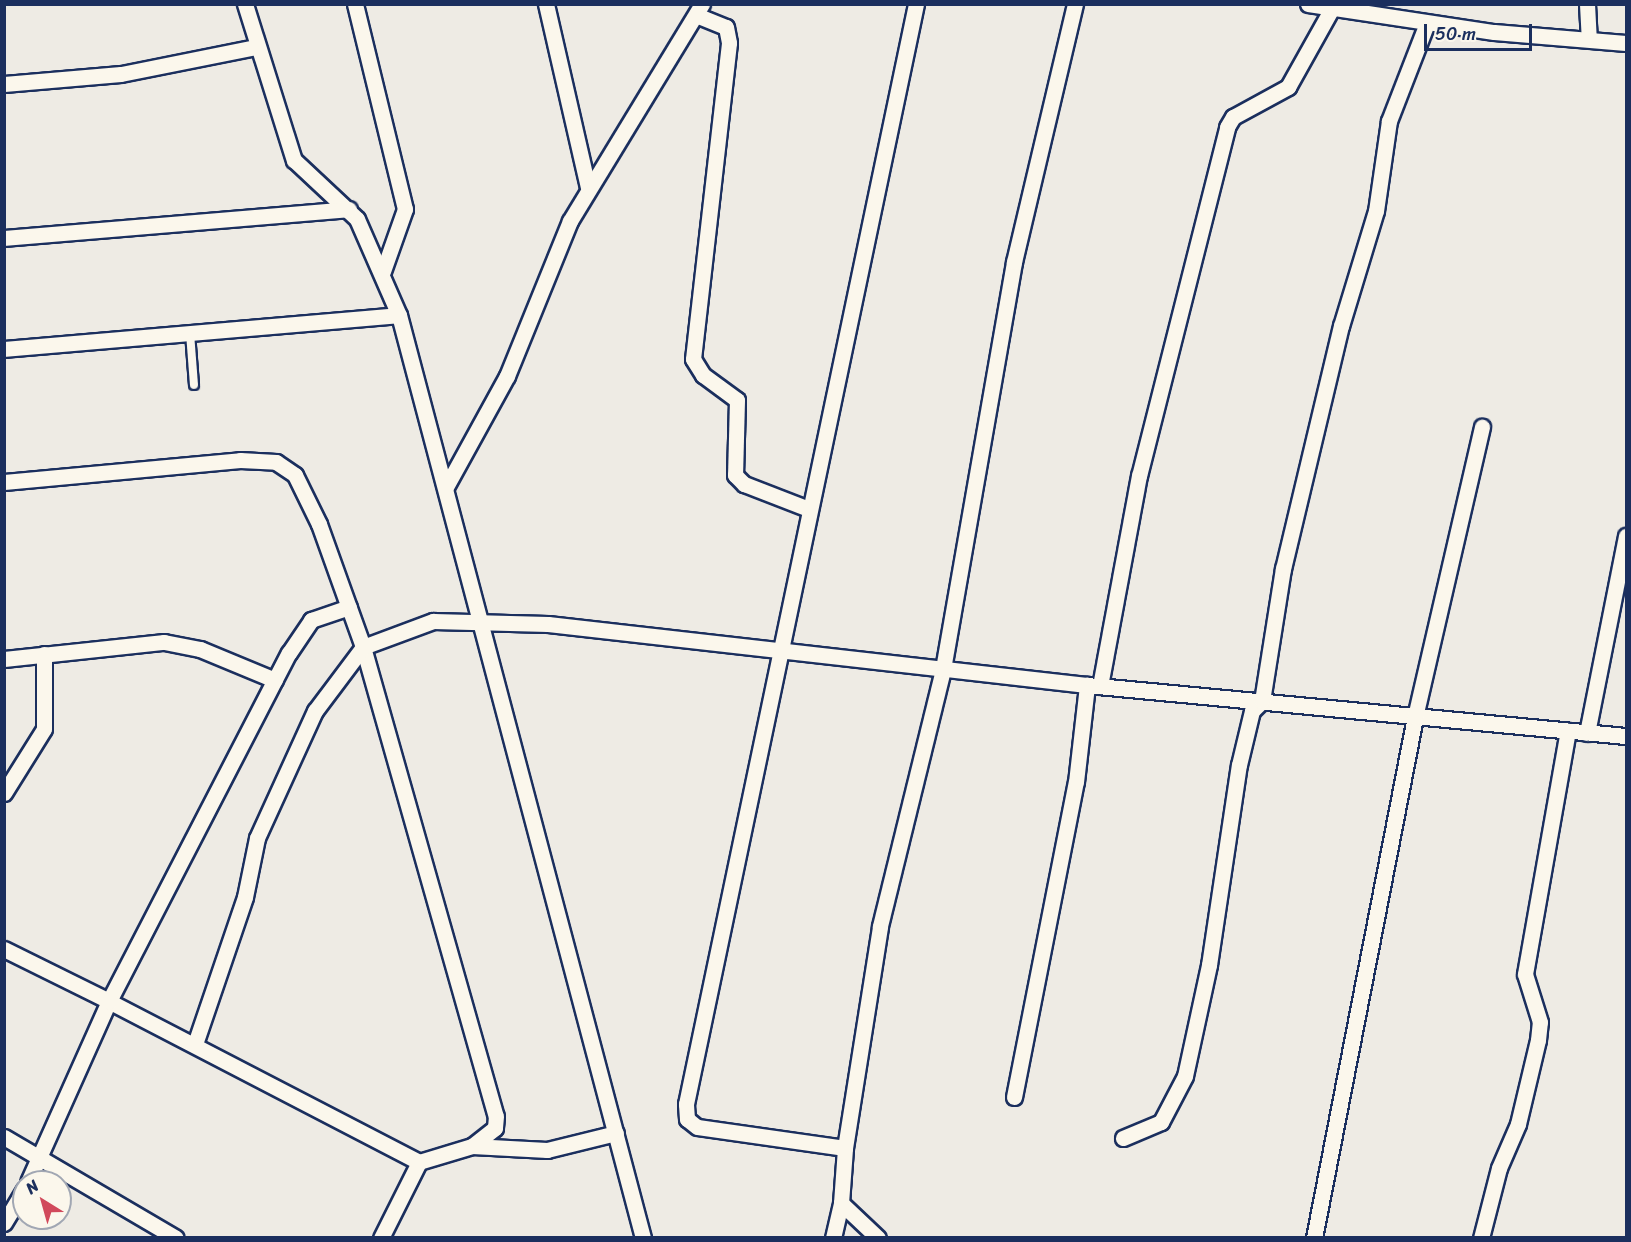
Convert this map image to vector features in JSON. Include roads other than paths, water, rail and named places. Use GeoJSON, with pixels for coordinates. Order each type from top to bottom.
{"type":"FeatureCollection","features":[{"type":"Feature","properties":{"kind":"street"},"geometry":{"type":"LineString","coordinates":[[245,4],[256,47],[294,160],[349,209],[383,271],[399,315],[643,1238]]}},
{"type":"Feature","properties":{"kind":"street"},"geometry":{"type":"LineString","coordinates":[[355,4],[405,209],[383,271]]}},
{"type":"Feature","properties":{"kind":"street"},"geometry":{"type":"LineString","coordinates":[[546,4],[588,188]]}},
{"type":"Feature","properties":{"kind":"street"},"geometry":{"type":"LineString","coordinates":[[844,1148],[697,1127],[686,1116],[688,1078],[746,837],[777,650],[916,4]]}},
{"type":"Feature","properties":{"kind":"street"},"geometry":{"type":"LineString","coordinates":[[833,1238],[841,1203],[844,1148],[880,926],[943,669],[1014,262],[1075,4]]}},
{"type":"Feature","properties":{"kind":"street"},"geometry":{"type":"LineString","coordinates":[[1308,4],[1331,10],[1427,23],[1626,43]]}},
{"type":"Feature","properties":{"kind":"street"},"geometry":{"type":"LineString","coordinates":[[1587,4],[1589,39]]}},
{"type":"Feature","properties":{"kind":"street"},"geometry":{"type":"LineString","coordinates":[[446,487],[507,376],[588,188],[699,10],[726,27],[729,43],[693,359],[703,375],[738,400],[735,475],[744,484],[806,508]]}},
{"type":"Feature","properties":{"kind":"street"},"geometry":{"type":"LineString","coordinates":[[1014,1097],[1093,686],[1139,476],[1227,128],[1233,117],[1288,87],[1331,10]]}},
{"type":"Feature","properties":{"kind":"street"},"geometry":{"type":"LineString","coordinates":[[1123,1138],[1161,1122],[1185,1076],[1209,965],[1239,765],[1252,711],[1262,701],[1283,569],[1341,326],[1376,211],[1386,136],[1402,76],[1427,23]]}},
{"type":"Feature","properties":{"kind":"street"},"geometry":{"type":"LineString","coordinates":[[4,84],[121,74],[256,47]]}},
{"type":"Feature","properties":{"kind":"street"},"geometry":{"type":"LineString","coordinates":[[4,238],[349,209]]}},
{"type":"Feature","properties":{"kind":"street"},"geometry":{"type":"LineString","coordinates":[[4,349],[189,330],[399,315]]}},
{"type":"Feature","properties":{"kind":"street"},"geometry":{"type":"LineString","coordinates":[[1314,1238],[1415,717],[1482,427]]}},
{"type":"Feature","properties":{"kind":"street"},"geometry":{"type":"LineString","coordinates":[[4,482],[189,462],[276,462],[304,488],[363,647],[444,945],[491,1093],[495,1128],[514,1150]]}},
{"type":"Feature","properties":{"kind":"street"},"geometry":{"type":"LineString","coordinates":[[1587,733],[1626,536]]}},
{"type":"Feature","properties":{"kind":"street"},"geometry":{"type":"LineString","coordinates":[[34,1170],[109,1001],[275,680],[311,620],[349,607]]}},
{"type":"Feature","properties":{"kind":"street"},"geometry":{"type":"LineString","coordinates":[[195,1044],[245,897],[257,838],[315,711],[363,647],[433,621],[480,618],[1093,686],[1626,736]]}},
{"type":"Feature","properties":{"kind":"street"},"geometry":{"type":"LineString","coordinates":[[4,659],[183,644],[275,680]]}},
{"type":"Feature","properties":{"kind":"street"},"geometry":{"type":"LineString","coordinates":[[4,793],[44,729],[44,654]]}},
{"type":"Feature","properties":{"kind":"street"},"geometry":{"type":"LineString","coordinates":[[1481,1238],[1538,1040],[1540,1022],[1525,974],[1568,731]]}},
{"type":"Feature","properties":{"kind":"street"},"geometry":{"type":"LineString","coordinates":[[4,949],[195,1044],[419,1162],[472,1146],[495,1128]]}},
{"type":"Feature","properties":{"kind":"street"},"geometry":{"type":"LineString","coordinates":[[472,1146],[514,1150],[578,1145],[616,1133]]}},
{"type":"Feature","properties":{"kind":"street"},"geometry":{"type":"LineString","coordinates":[[4,1137],[41,1155],[176,1238]]}},
{"type":"Feature","properties":{"kind":"street"},"geometry":{"type":"LineString","coordinates":[[381,1238],[419,1162]]}},
{"type":"Feature","properties":{"kind":"street"},"geometry":{"type":"LineString","coordinates":[[841,1203],[878,1238]]}},
{"type":"Feature","properties":{"kind":"street"},"geometry":{"type":"LineString","coordinates":[[4,1222],[12,1209]]}},
{"type":"Feature","properties":{"kind":"lane"},"geometry":{"type":"LineString","coordinates":[[189,330],[194,385]]}}]}
